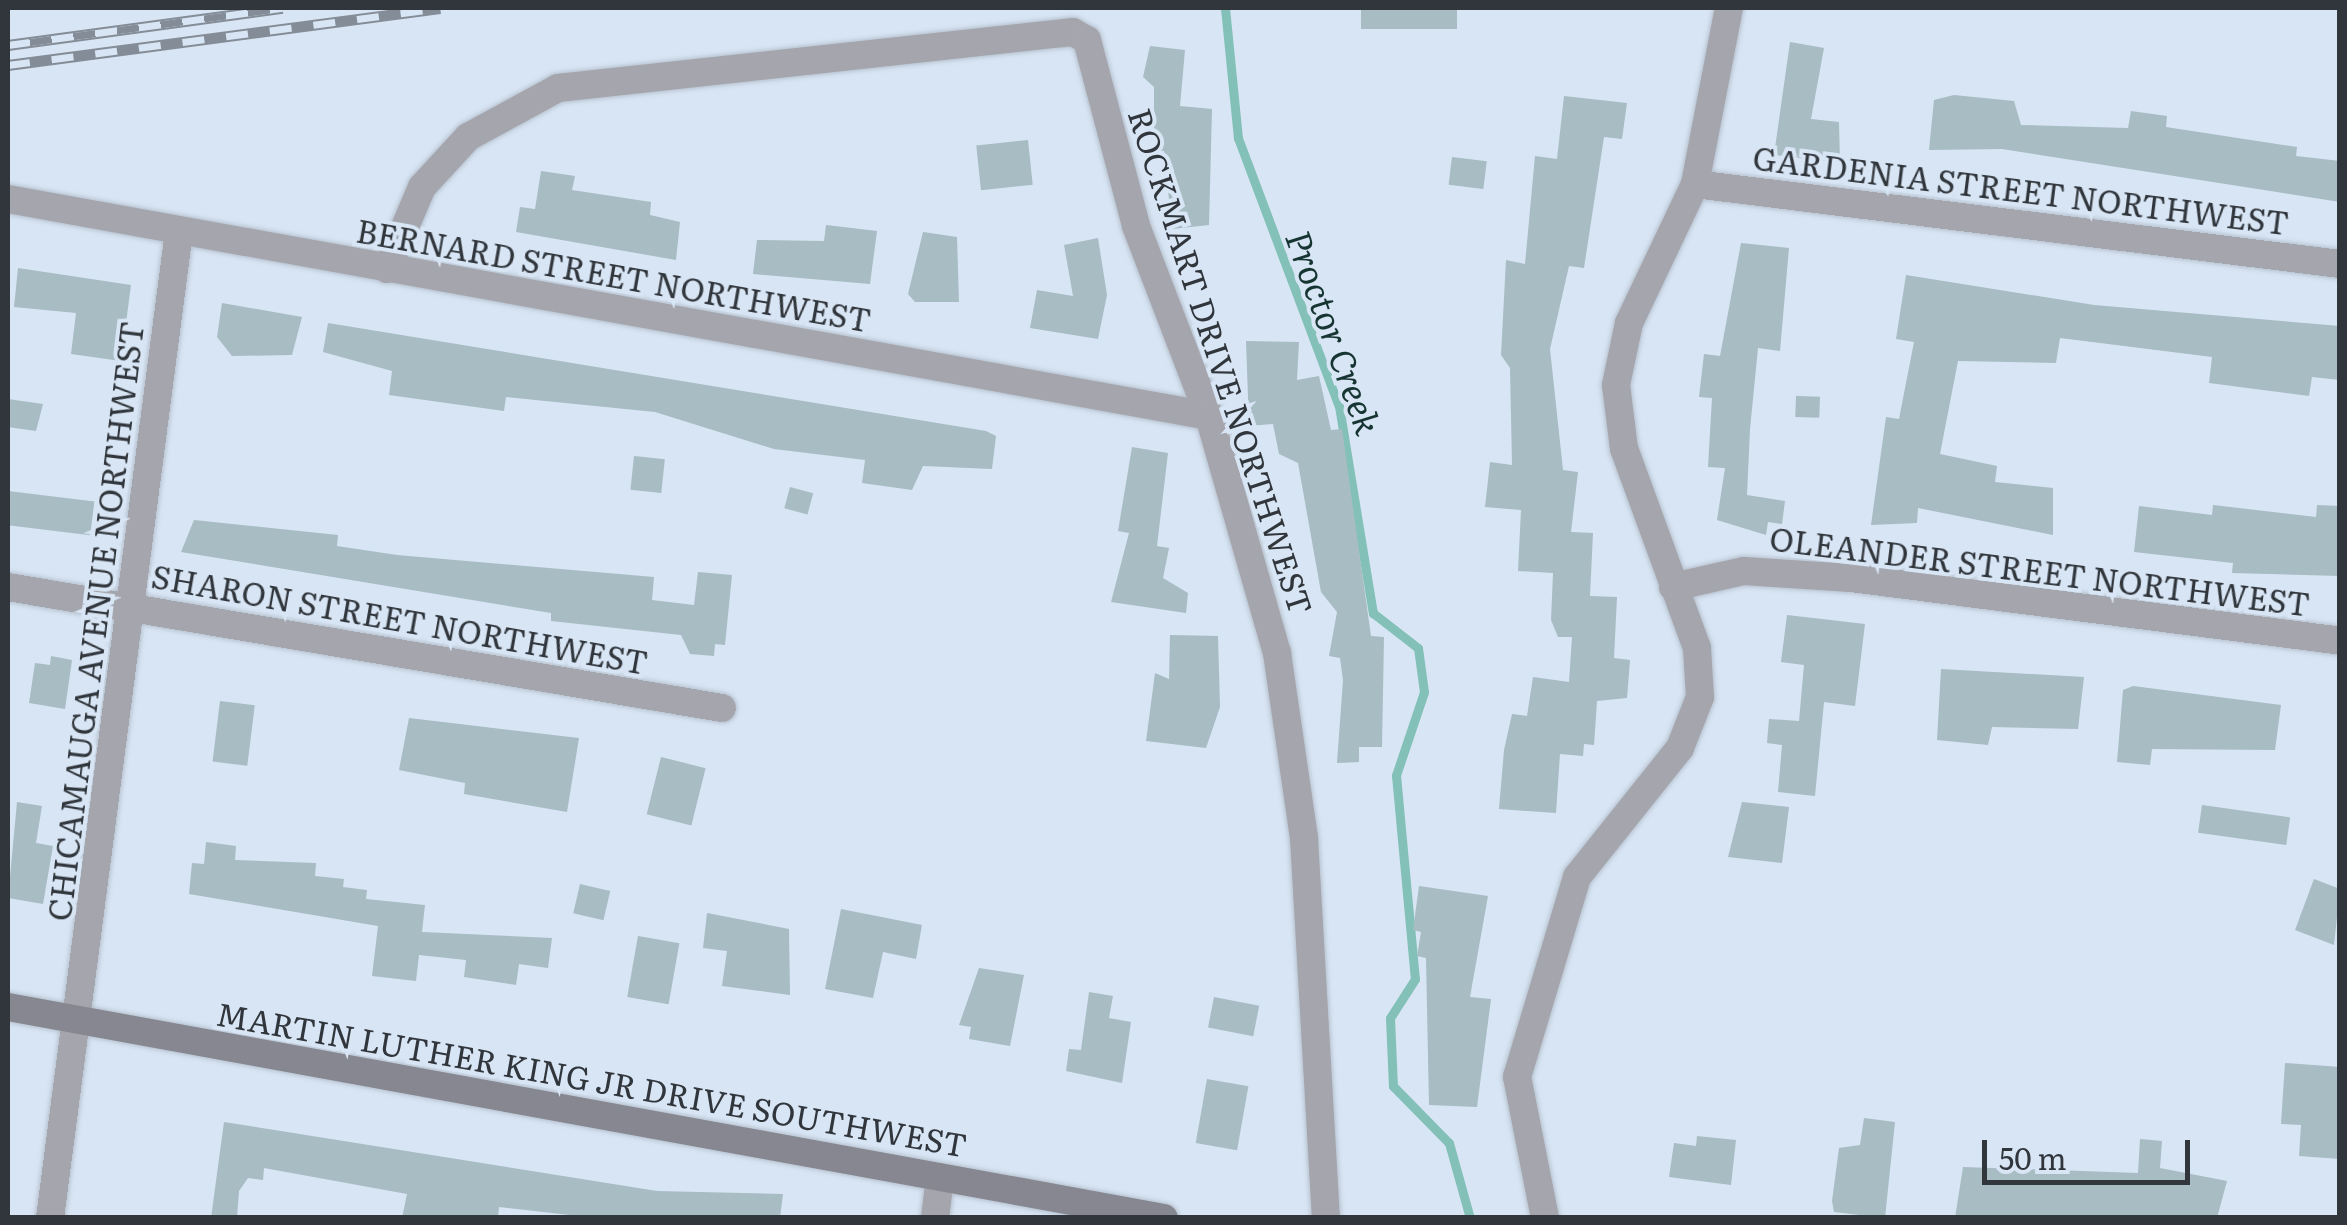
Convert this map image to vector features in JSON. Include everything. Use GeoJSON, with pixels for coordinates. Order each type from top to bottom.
{"type":"FeatureCollection","features":[{"type":"Feature","properties":{"kind":"main road","name":"MARTIN LUTHER KING JR DRIVE SOUTHWEST"},"geometry":{"type":"LineString","coordinates":[[8,1007],[1164,1218]]}},
{"type":"Feature","properties":{"kind":"street"},"geometry":{"type":"LineString","coordinates":[[1546,1218],[1518,1077],[1571,895],[1680,748],[1700,698],[1697,648],[1624,449],[1616,386],[1629,323],[1694,184],[1729,8]]}},
{"type":"Feature","properties":{"kind":"street","name":"ROCKMART DRIVE NORTHWEST"},"geometry":{"type":"LineString","coordinates":[[387,269],[422,186],[468,137],[558,88],[1073,32],[1087,40],[1136,226],[1209,416],[1277,652],[1291,748],[1326,1218]]}},
{"type":"Feature","properties":{"kind":"street","name":"GARDENIA STREET NORTHWEST"},"geometry":{"type":"LineString","coordinates":[[1694,184],[2340,264]]}},
{"type":"Feature","properties":{"kind":"street","name":"BERNARD STREET NORTHWEST"},"geometry":{"type":"LineString","coordinates":[[8,198],[1209,416]]}},
{"type":"Feature","properties":{"kind":"street","name":"CHICAMAUGA AVENUE NORTHWEST"},"geometry":{"type":"LineString","coordinates":[[50,1218],[179,231]]}},
{"type":"Feature","properties":{"kind":"street","name":"OLEANDER STREET NORTHWEST"},"geometry":{"type":"LineString","coordinates":[[1673,587],[1744,571],[1851,578],[2340,641]]}},
{"type":"Feature","properties":{"kind":"street","name":"SHARON STREET NORTHWEST"},"geometry":{"type":"LineString","coordinates":[[8,587],[722,708]]}},
{"type":"Feature","properties":{"kind":"street"},"geometry":{"type":"LineString","coordinates":[[936,1218],[940,1177]]}},
{"type":"Feature","properties":{"kind":"building"},"geometry":{"type":"Polygon","coordinates":[[[1361,8],[1457,8],[1457,29],[1361,29],[1361,8]]]}},
{"type":"Feature","properties":{"kind":"building"},"geometry":{"type":"Polygon","coordinates":[[[1790,42],[1824,48],[1811,119],[1839,122],[1840,163],[1774,155],[1790,42]]]}},
{"type":"Feature","properties":{"kind":"building"},"geometry":{"type":"Polygon","coordinates":[[[1150,46],[1185,50],[1180,106],[1212,109],[1209,225],[1172,229],[1164,151],[1154,150],[1154,87],[1143,77],[1150,46]]]}},
{"type":"Feature","properties":{"kind":"building"},"geometry":{"type":"Polygon","coordinates":[[[1954,95],[2014,101],[2021,125],[2128,128],[2131,111],[2167,116],[2166,127],[2297,147],[2296,156],[2340,161],[2340,202],[2002,149],[1929,150],[1934,100],[1954,95]]]}},
{"type":"Feature","properties":{"kind":"building"},"geometry":{"type":"Polygon","coordinates":[[[1564,96],[1627,103],[1622,139],[1604,137],[1584,268],[1569,266],[1550,349],[1563,470],[1578,472],[1571,532],[1593,533],[1590,596],[1617,597],[1614,658],[1630,660],[1627,698],[1597,701],[1594,745],[1584,744],[1583,756],[1560,754],[1556,813],[1499,809],[1504,750],[1512,714],[1527,716],[1533,677],[1569,682],[1572,637],[1558,637],[1551,620],[1553,573],[1518,571],[1521,510],[1485,507],[1490,462],[1512,465],[1510,368],[1501,355],[1506,260],[1525,264],[1535,156],[1557,159],[1564,96]]]}},
{"type":"Feature","properties":{"kind":"building"},"geometry":{"type":"Polygon","coordinates":[[[1028,140],[1033,185],[981,190],[976,145],[1028,140]]]}},
{"type":"Feature","properties":{"kind":"building"},"geometry":{"type":"Polygon","coordinates":[[[1452,157],[1487,161],[1483,189],[1449,185],[1452,157]]]}},
{"type":"Feature","properties":{"kind":"building"},"geometry":{"type":"Polygon","coordinates":[[[541,171],[575,176],[572,190],[651,202],[650,215],[680,222],[676,260],[516,232],[520,207],[535,209],[541,171]]]}},
{"type":"Feature","properties":{"kind":"building"},"geometry":{"type":"Polygon","coordinates":[[[826,225],[877,231],[870,284],[753,274],[757,240],[824,241],[826,225]]]}},
{"type":"Feature","properties":{"kind":"building"},"geometry":{"type":"Polygon","coordinates":[[[923,232],[957,237],[959,302],[915,302],[908,294],[923,232]]]}},
{"type":"Feature","properties":{"kind":"building"},"geometry":{"type":"Polygon","coordinates":[[[1098,238],[1107,295],[1098,339],[1030,328],[1037,290],[1073,296],[1064,245],[1098,238]]]}},
{"type":"Feature","properties":{"kind":"building"},"geometry":{"type":"Polygon","coordinates":[[[1741,243],[1789,248],[1780,351],[1758,348],[1750,429],[1747,495],[1785,501],[1782,524],[1768,522],[1766,535],[1717,520],[1725,468],[1708,467],[1712,398],[1699,397],[1704,354],[1720,356],[1741,243]]]}},
{"type":"Feature","properties":{"kind":"building"},"geometry":{"type":"Polygon","coordinates":[[[18,268],[131,285],[121,361],[71,354],[76,313],[14,307],[18,268]]]}},
{"type":"Feature","properties":{"kind":"building"},"geometry":{"type":"Polygon","coordinates":[[[1906,275],[2094,305],[2340,326],[2340,380],[2312,377],[2309,396],[2209,383],[2212,357],[2060,338],[2056,363],[1958,361],[1940,454],[1997,466],[1995,482],[2053,488],[2053,535],[1918,508],[1917,523],[1871,525],[1886,417],[1899,419],[1914,342],[1896,339],[1906,275]]]}},
{"type":"Feature","properties":{"kind":"building"},"geometry":{"type":"Polygon","coordinates":[[[222,303],[302,317],[292,355],[232,356],[217,337],[222,303]]]}},
{"type":"Feature","properties":{"kind":"building"},"geometry":{"type":"Polygon","coordinates":[[[328,323],[986,431],[996,436],[992,469],[923,466],[912,490],[862,483],[865,460],[774,449],[655,412],[506,397],[504,411],[389,395],[392,371],[323,352],[328,323]]]}},
{"type":"Feature","properties":{"kind":"building"},"geometry":{"type":"Polygon","coordinates":[[[1246,341],[1299,342],[1297,380],[1319,376],[1331,430],[1342,429],[1371,636],[1384,637],[1382,747],[1359,747],[1359,762],[1337,763],[1343,680],[1340,658],[1329,656],[1337,612],[1321,592],[1298,463],[1279,454],[1273,424],[1249,426],[1246,341]]]}},
{"type":"Feature","properties":{"kind":"building"},"geometry":{"type":"Polygon","coordinates":[[[1796,396],[1820,397],[1819,418],[1795,417],[1796,396]]]}},
{"type":"Feature","properties":{"kind":"building"},"geometry":{"type":"Polygon","coordinates":[[[8,399],[43,404],[36,431],[8,427],[8,399]]]}},
{"type":"Feature","properties":{"kind":"building"},"geometry":{"type":"Polygon","coordinates":[[[1132,447],[1168,453],[1157,546],[1169,548],[1163,578],[1188,593],[1186,613],[1111,602],[1129,533],[1118,531],[1132,447]]]}},
{"type":"Feature","properties":{"kind":"building"},"geometry":{"type":"Polygon","coordinates":[[[634,456],[665,459],[661,493],[630,490],[634,456]]]}},
{"type":"Feature","properties":{"kind":"building"},"geometry":{"type":"Polygon","coordinates":[[[790,487],[813,493],[807,514],[784,508],[790,487]]]}},
{"type":"Feature","properties":{"kind":"building"},"geometry":{"type":"Polygon","coordinates":[[[8,491],[94,502],[90,535],[8,525],[8,491]]]}},
{"type":"Feature","properties":{"kind":"building"},"geometry":{"type":"Polygon","coordinates":[[[2213,505],[2316,517],[2317,505],[2340,506],[2340,576],[2232,573],[2233,563],[2134,552],[2139,506],[2212,515],[2213,505]]]}},
{"type":"Feature","properties":{"kind":"building"},"geometry":{"type":"Polygon","coordinates":[[[194,520],[338,535],[337,546],[397,555],[654,577],[652,600],[694,605],[698,572],[732,575],[725,645],[715,644],[714,656],[690,654],[681,635],[551,621],[551,613],[181,552],[194,520]]]}},
{"type":"Feature","properties":{"kind":"building"},"geometry":{"type":"Polygon","coordinates":[[[1787,615],[1865,624],[1855,706],[1824,702],[1815,796],[1778,792],[1782,745],[1767,743],[1769,719],[1799,721],[1804,665],[1781,662],[1787,615]]]}},
{"type":"Feature","properties":{"kind":"building"},"geometry":{"type":"Polygon","coordinates":[[[1170,635],[1218,636],[1220,707],[1206,748],[1146,741],[1155,673],[1169,679],[1170,635]]]}},
{"type":"Feature","properties":{"kind":"building"},"geometry":{"type":"Polygon","coordinates":[[[51,656],[72,660],[65,709],[29,703],[35,663],[50,665],[51,656]]]}},
{"type":"Feature","properties":{"kind":"building"},"geometry":{"type":"Polygon","coordinates":[[[1941,669],[2084,677],[2078,729],[1992,727],[1988,745],[1937,740],[1941,669]]]}},
{"type":"Feature","properties":{"kind":"building"},"geometry":{"type":"Polygon","coordinates":[[[2133,686],[2281,705],[2275,750],[2152,749],[2150,765],[2117,762],[2123,690],[2133,686]]]}},
{"type":"Feature","properties":{"kind":"building"},"geometry":{"type":"Polygon","coordinates":[[[220,701],[255,705],[247,766],[213,762],[220,701]]]}},
{"type":"Feature","properties":{"kind":"building"},"geometry":{"type":"Polygon","coordinates":[[[409,718],[579,738],[567,812],[464,794],[465,783],[399,770],[409,718]]]}},
{"type":"Feature","properties":{"kind":"building"},"geometry":{"type":"Polygon","coordinates":[[[661,757],[706,768],[691,825],[647,814],[661,757]]]}},
{"type":"Feature","properties":{"kind":"building"},"geometry":{"type":"Polygon","coordinates":[[[17,802],[42,806],[36,843],[53,846],[43,904],[8,898],[17,802]]]}},
{"type":"Feature","properties":{"kind":"building"},"geometry":{"type":"Polygon","coordinates":[[[1742,802],[1789,807],[1782,863],[1728,857],[1742,802]]]}},
{"type":"Feature","properties":{"kind":"building"},"geometry":{"type":"Polygon","coordinates":[[[2202,805],[2290,817],[2286,845],[2198,833],[2202,805]]]}},
{"type":"Feature","properties":{"kind":"building"},"geometry":{"type":"Polygon","coordinates":[[[206,842],[236,846],[235,860],[316,863],[315,876],[344,879],[343,887],[367,890],[366,899],[425,905],[422,932],[552,938],[548,968],[519,964],[516,985],[464,977],[466,960],[419,955],[416,981],[372,976],[378,926],[189,894],[192,863],[204,864],[206,842]]]}},
{"type":"Feature","properties":{"kind":"building"},"geometry":{"type":"Polygon","coordinates":[[[2314,879],[2340,889],[2334,945],[2295,930],[2314,879]]]}},
{"type":"Feature","properties":{"kind":"building"},"geometry":{"type":"Polygon","coordinates":[[[580,884],[610,891],[603,920],[573,913],[580,884]]]}},
{"type":"Feature","properties":{"kind":"building"},"geometry":{"type":"Polygon","coordinates":[[[1419,886],[1488,896],[1470,997],[1491,999],[1477,1107],[1429,1105],[1426,958],[1417,956],[1421,932],[1413,930],[1419,886]]]}},
{"type":"Feature","properties":{"kind":"building"},"geometry":{"type":"Polygon","coordinates":[[[841,909],[922,925],[916,959],[883,952],[873,998],[825,989],[841,909]]]}},
{"type":"Feature","properties":{"kind":"building"},"geometry":{"type":"Polygon","coordinates":[[[707,913],[789,929],[790,995],[722,986],[727,951],[703,948],[707,913]]]}},
{"type":"Feature","properties":{"kind":"building"},"geometry":{"type":"Polygon","coordinates":[[[638,936],[679,943],[669,1004],[627,997],[638,936]]]}},
{"type":"Feature","properties":{"kind":"building"},"geometry":{"type":"Polygon","coordinates":[[[979,968],[1024,975],[1010,1046],[969,1039],[971,1027],[959,1025],[979,968]]]}},
{"type":"Feature","properties":{"kind":"building"},"geometry":{"type":"Polygon","coordinates":[[[1089,992],[1113,996],[1109,1018],[1131,1022],[1122,1083],[1066,1071],[1069,1049],[1081,1050],[1089,992]]]}},
{"type":"Feature","properties":{"kind":"building"},"geometry":{"type":"Polygon","coordinates":[[[1214,997],[1259,1006],[1253,1036],[1208,1027],[1214,997]]]}},
{"type":"Feature","properties":{"kind":"building"},"geometry":{"type":"Polygon","coordinates":[[[2285,1063],[2340,1067],[2340,1159],[2299,1156],[2301,1125],[2281,1124],[2285,1063]]]}},
{"type":"Feature","properties":{"kind":"building"},"geometry":{"type":"Polygon","coordinates":[[[1207,1079],[1248,1086],[1237,1150],[1196,1143],[1207,1079]]]}},
{"type":"Feature","properties":{"kind":"building"},"geometry":{"type":"Polygon","coordinates":[[[1864,1118],[1895,1122],[1885,1218],[1834,1212],[1839,1148],[1860,1145],[1864,1118]]]}},
{"type":"Feature","properties":{"kind":"building"},"geometry":{"type":"Polygon","coordinates":[[[224,1122],[657,1191],[783,1194],[780,1218],[596,1218],[499,1207],[498,1218],[402,1218],[407,1194],[264,1168],[263,1180],[248,1178],[239,1191],[237,1218],[211,1218],[224,1122]]]}},
{"type":"Feature","properties":{"kind":"building"},"geometry":{"type":"Polygon","coordinates":[[[1697,1136],[1736,1140],[1731,1185],[1669,1177],[1674,1143],[1696,1146],[1697,1136]]]}},
{"type":"Feature","properties":{"kind":"building"},"geometry":{"type":"Polygon","coordinates":[[[2140,1139],[2162,1141],[2160,1168],[2227,1181],[2217,1218],[1955,1218],[1963,1167],[2138,1173],[2140,1139]]]}},
{"type":"Feature","properties":{"kind":"waterway","name":"Proctor Creek"},"geometry":{"type":"LineString","coordinates":[[1225,8],[1238,138],[1339,406],[1373,613],[1418,648],[1424,692],[1396,775],[1415,979],[1390,1018],[1393,1086],[1449,1143],[1470,1218]]}},
{"type":"Feature","properties":{"kind":"railway"},"geometry":{"type":"LineString","coordinates":[[8,45],[283,8]]}},
{"type":"Feature","properties":{"kind":"railway"},"geometry":{"type":"LineString","coordinates":[[8,65],[440,8]]}}]}
